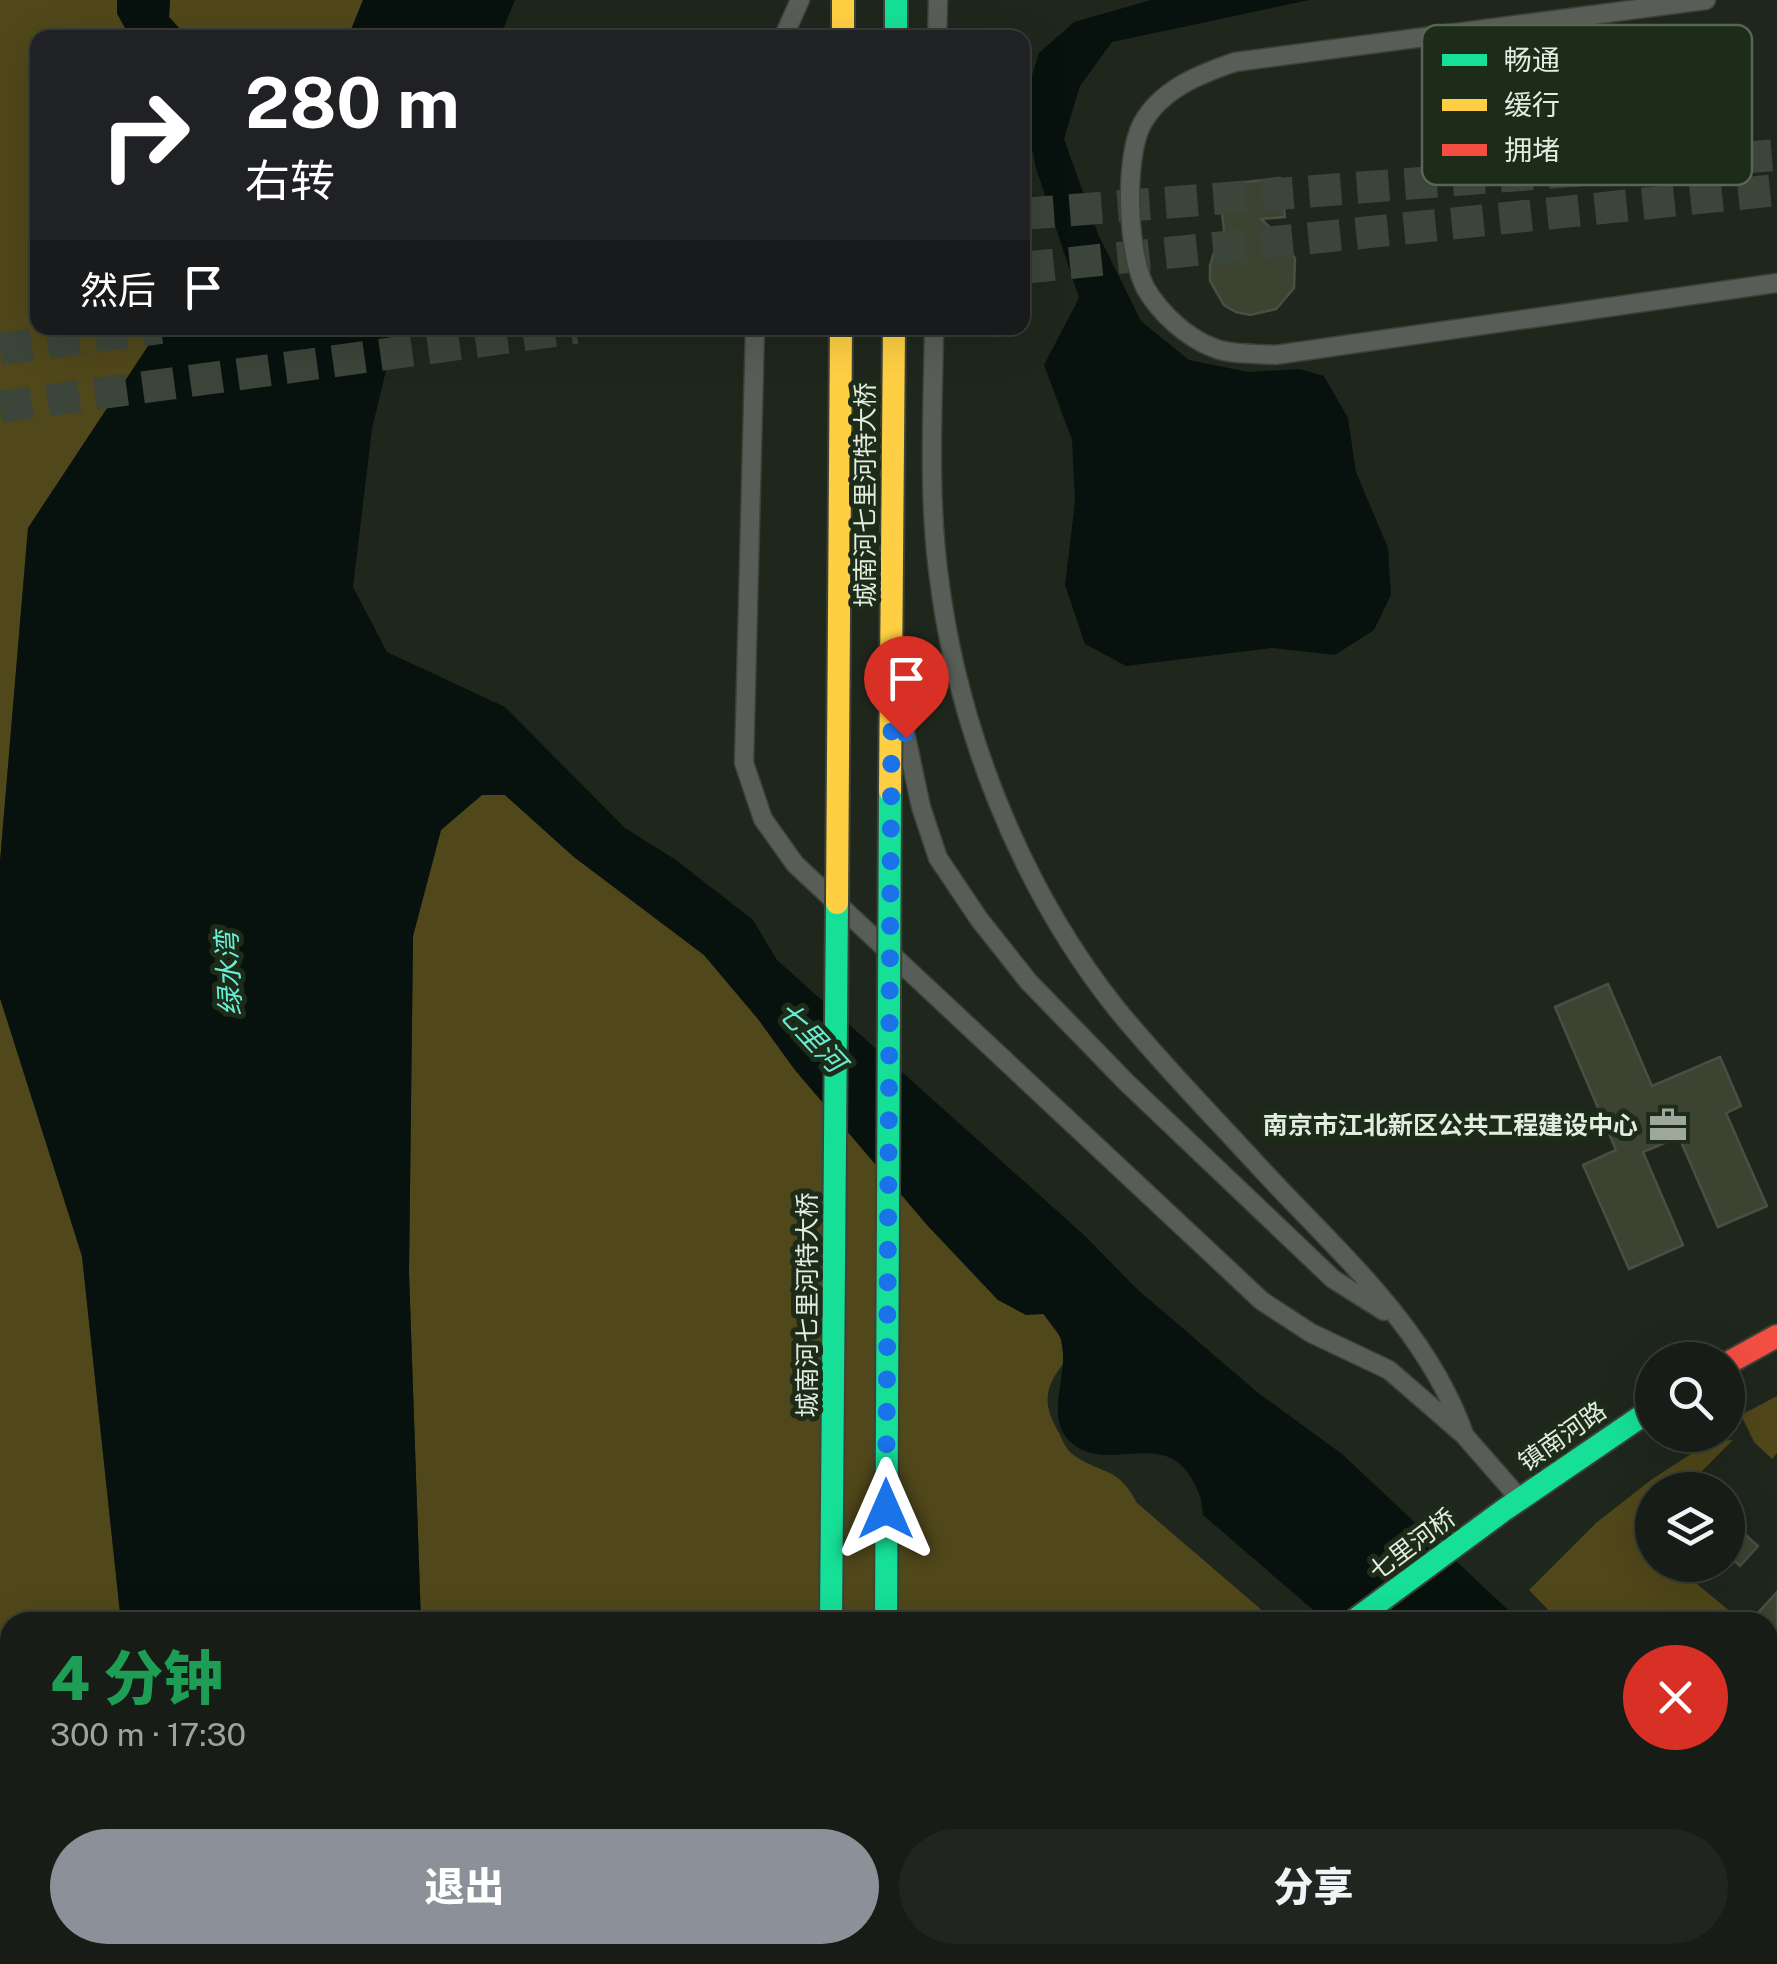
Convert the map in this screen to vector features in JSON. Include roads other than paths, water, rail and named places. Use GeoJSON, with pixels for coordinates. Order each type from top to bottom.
{"type":"FeatureCollection","features":[{"type":"Feature","properties":{"kind":"main road"},"geometry":{"type":"LineString","coordinates":[[843,0],[843,30]]}},
{"type":"Feature","properties":{"kind":"main road"},"geometry":{"type":"LineString","coordinates":[[896,0],[896,30]]}},
{"type":"Feature","properties":{"kind":"main road","name":"城南河七里河特大桥"},"geometry":{"type":"LineString","coordinates":[[831,1612],[841,335]]}},
{"type":"Feature","properties":{"kind":"main road","name":"城南河七里河特大桥"},"geometry":{"type":"LineString","coordinates":[[886,1612],[894,335]]}},
{"type":"Feature","properties":{"kind":"main road"},"geometry":{"type":"LineString","coordinates":[[1745,1354],[1777,1336]]}},
{"type":"Feature","properties":{"kind":"main road","name":"镇南河路"},"geometry":{"type":"LineString","coordinates":[[1512,1505],[1635,1420]]}},
{"type":"Feature","properties":{"kind":"main road","name":"七里河桥"},"geometry":{"type":"LineString","coordinates":[[1366,1612],[1512,1505]]}},
{"type":"Feature","properties":{"kind":"street"},"geometry":{"type":"LineString","coordinates":[[787,30],[800,0]]}},
{"type":"Feature","properties":{"kind":"street"},"geometry":{"type":"LineString","coordinates":[[938,0],[938,30]]}},
{"type":"Feature","properties":{"kind":"street"},"geometry":{"type":"LineString","coordinates":[[1516,25],[1706,0]]}},
{"type":"Feature","properties":{"kind":"street"},"geometry":{"type":"LineString","coordinates":[[1422,37],[1235,62],[1194,76],[1159,102],[1141,126],[1131,169],[1133,239],[1144,286],[1170,321],[1215,349],[1275,355],[1777,284]]}},
{"type":"Feature","properties":{"kind":"street"},"geometry":{"type":"LineString","coordinates":[[755,335],[744,762],[763,819],[796,864],[1262,1301],[1311,1333],[1388,1370],[1464,1435],[1512,1505]]}},
{"type":"Feature","properties":{"kind":"street"},"geometry":{"type":"LineString","coordinates":[[934,335],[933,488],[938,570],[954,663],[974,731],[1024,858],[1076,949],[1115,1006],[1402,1322],[1452,1399],[1464,1435]]}},
{"type":"Feature","properties":{"kind":"street"},"geometry":{"type":"LineString","coordinates":[[892,668],[921,806],[938,858],[979,919],[1028,981],[1126,1082],[1334,1279],[1402,1322]]}},
{"type":"Feature","properties":{"kind":"water"},"geometry":{"type":"Polygon","coordinates":[[[117,0],[170,0],[169,17],[179,28],[196,30],[126,30],[117,13],[117,0]]]}},
{"type":"Feature","properties":{"kind":"water"},"geometry":{"type":"Polygon","coordinates":[[[363,0],[515,0],[503,30],[351,30],[363,0]]]}},
{"type":"Feature","properties":{"kind":"water"},"geometry":{"type":"Polygon","coordinates":[[[1151,0],[1309,0],[1112,42],[1080,86],[1064,139],[1098,234],[1141,321],[1189,360],[1248,372],[1299,369],[1324,376],[1348,418],[1356,472],[1388,548],[1391,595],[1374,630],[1335,655],[1272,648],[1126,666],[1085,644],[1065,585],[1075,502],[1072,440],[1044,365],[1079,298],[1030,139],[1030,82],[1039,53],[1074,22],[1151,0]]]}},
{"type":"Feature","properties":{"kind":"water"},"geometry":{"type":"Polygon","coordinates":[[[155,335],[394,335],[372,429],[353,587],[387,652],[505,707],[625,828],[676,860],[753,920],[777,960],[1084,1235],[1137,1289],[1257,1392],[1342,1454],[1510,1612],[1315,1612],[1203,1515],[1197,1488],[1176,1461],[1148,1453],[1101,1455],[1073,1444],[1059,1422],[1061,1340],[1044,1314],[1026,1315],[998,1300],[928,1226],[795,1070],[704,955],[574,857],[505,795],[482,795],[441,830],[413,936],[409,1273],[421,1612],[120,1612],[82,1256],[0,998],[0,862],[28,528],[155,335]]]}},
{"type":"Feature","properties":{"kind":"tunnel"},"geometry":{"type":"LineString","coordinates":[[1752,157],[1777,155]]}},
{"type":"Feature","properties":{"kind":"tunnel"},"geometry":{"type":"LineString","coordinates":[[1030,213],[1422,183]]}},
{"type":"Feature","properties":{"kind":"tunnel"},"geometry":{"type":"LineString","coordinates":[[1030,267],[1777,190]]}},
{"type":"Feature","properties":{"kind":"tunnel"},"geometry":{"type":"LineString","coordinates":[[0,349],[107,335]]}},
{"type":"Feature","properties":{"kind":"tunnel"},"geometry":{"type":"LineString","coordinates":[[0,407],[525,335]]}},
{"type":"Feature","properties":{"kind":"place","name":"南京市江北新区公共工程建设中心"},"geometry":{"type":"Point","coordinates":[1668,1125]}},
{"type":"Feature","properties":{"kind":"water label","name":"绿水湾"},"geometry":{"type":"Point","coordinates":[228,974]}},
{"type":"Feature","properties":{"kind":"water label","name":"七里河"},"geometry":{"type":"Point","coordinates":[812,1036]}}]}
